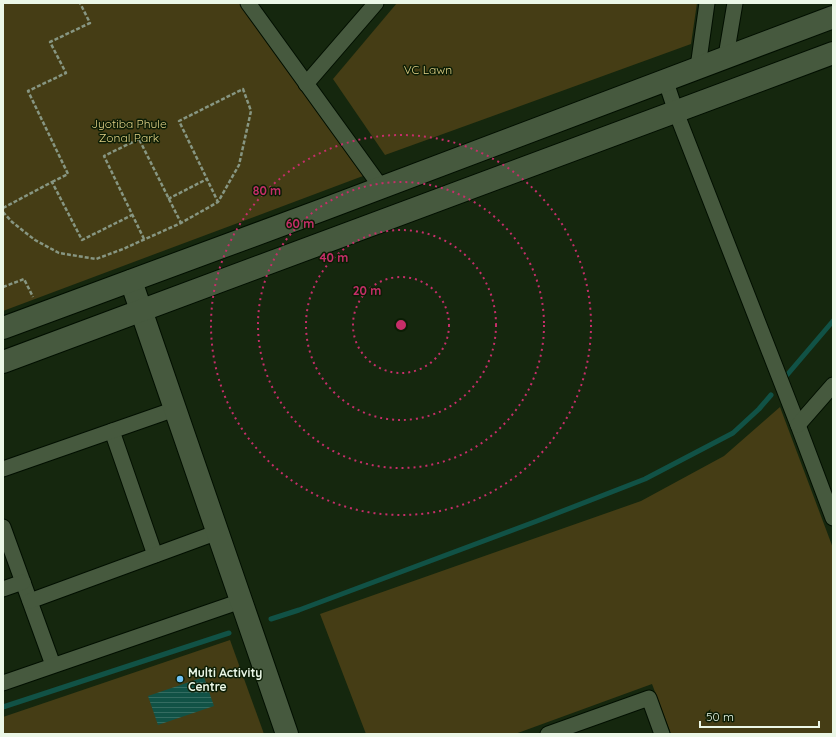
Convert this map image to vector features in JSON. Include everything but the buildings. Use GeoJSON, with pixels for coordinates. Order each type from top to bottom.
{"type":"FeatureCollection","features":[{"type":"Feature","properties":{"kind":"street"},"geometry":{"type":"LineString","coordinates":[[248,3],[381,187]]}},
{"type":"Feature","properties":{"kind":"street"},"geometry":{"type":"LineString","coordinates":[[306,84],[376,3]]}},
{"type":"Feature","properties":{"kind":"street"},"geometry":{"type":"LineString","coordinates":[[698,67],[708,3]]}},
{"type":"Feature","properties":{"kind":"street"},"geometry":{"type":"LineString","coordinates":[[726,56],[735,3]]}},
{"type":"Feature","properties":{"kind":"street"},"geometry":{"type":"LineString","coordinates":[[3,328],[833,17]]}},
{"type":"Feature","properties":{"kind":"street"},"geometry":{"type":"LineString","coordinates":[[3,362],[833,53]]}},
{"type":"Feature","properties":{"kind":"street"},"geometry":{"type":"LineString","coordinates":[[665,79],[676,112],[833,518]]}},
{"type":"Feature","properties":{"kind":"street"},"geometry":{"type":"LineString","coordinates":[[359,195],[366,227]]}},
{"type":"Feature","properties":{"kind":"street"},"geometry":{"type":"LineString","coordinates":[[131,281],[287,734]]}},
{"type":"Feature","properties":{"kind":"street"},"geometry":{"type":"LineString","coordinates":[[798,425],[833,385]]}},
{"type":"Feature","properties":{"kind":"street"},"geometry":{"type":"LineString","coordinates":[[3,469],[175,408]]}},
{"type":"Feature","properties":{"kind":"street"},"geometry":{"type":"LineString","coordinates":[[112,431],[155,555]]}},
{"type":"Feature","properties":{"kind":"street"},"geometry":{"type":"LineString","coordinates":[[3,527],[53,666]]}},
{"type":"Feature","properties":{"kind":"street"},"geometry":{"type":"LineString","coordinates":[[30,601],[218,532]]}},
{"type":"Feature","properties":{"kind":"street"},"geometry":{"type":"LineString","coordinates":[[3,589],[23,582]]}},
{"type":"Feature","properties":{"kind":"street"},"geometry":{"type":"LineString","coordinates":[[3,683],[241,601]]}},
{"type":"Feature","properties":{"kind":"street"},"geometry":{"type":"LineString","coordinates":[[548,734],[582,728],[649,698],[662,734]]}},
{"type":"Feature","properties":{"kind":"path"},"geometry":{"type":"LineString","coordinates":[[3,208],[68,174],[28,91],[66,73],[50,42],[90,23],[80,3]]}},
{"type":"Feature","properties":{"kind":"path"},"geometry":{"type":"LineString","coordinates":[[3,212],[12,222],[35,240],[59,253],[96,259],[181,223],[218,202],[239,165],[251,111],[244,88],[179,121],[218,202]]}},
{"type":"Feature","properties":{"kind":"path"},"geometry":{"type":"LineString","coordinates":[[144,239],[104,156],[139,139],[181,223]]}},
{"type":"Feature","properties":{"kind":"path"},"geometry":{"type":"LineString","coordinates":[[168,199],[207,178]]}},
{"type":"Feature","properties":{"kind":"path"},"geometry":{"type":"LineString","coordinates":[[52,182],[82,240],[132,215]]}},
{"type":"Feature","properties":{"kind":"path"},"geometry":{"type":"LineString","coordinates":[[3,287],[24,279],[40,314]]}},
{"type":"Feature","properties":{"kind":"green space","name":"Jyotiba Phule Zonal Park"},"geometry":{"type":"Polygon","coordinates":[[[3,3],[239,3],[363,176],[3,311],[3,3]]]}},
{"type":"Feature","properties":{"kind":"green space","name":"VC Lawn"},"geometry":{"type":"Polygon","coordinates":[[[397,3],[697,3],[691,44],[385,155],[333,79],[397,3]]]}},
{"type":"Feature","properties":{"kind":"green space"},"geometry":{"type":"Polygon","coordinates":[[[780,407],[833,548],[833,734],[671,734],[652,684],[515,734],[366,734],[320,614],[641,501],[724,456],[780,407]]]}},
{"type":"Feature","properties":{"kind":"green space","name":"Multi Activity Centre"},"geometry":{"type":"Polygon","coordinates":[[[230,640],[264,734],[3,734],[3,717],[230,640]]]}},
{"type":"Feature","properties":{"kind":"water"},"geometry":{"type":"Polygon","coordinates":[[[204,677],[214,706],[158,725],[148,696],[204,677]]]}},
{"type":"Feature","properties":{"kind":"waterway"},"geometry":{"type":"LineString","coordinates":[[787,375],[833,321]]}},
{"type":"Feature","properties":{"kind":"waterway"},"geometry":{"type":"LineString","coordinates":[[271,619],[299,610],[537,521],[645,479],[733,433],[759,409],[771,395]]}},
{"type":"Feature","properties":{"kind":"waterway"},"geometry":{"type":"LineString","coordinates":[[3,707],[229,633]]}},
{"type":"Feature","properties":{"kind":"place","name":"Multi Activity Centre"},"geometry":{"type":"Point","coordinates":[180,679]}}]}
